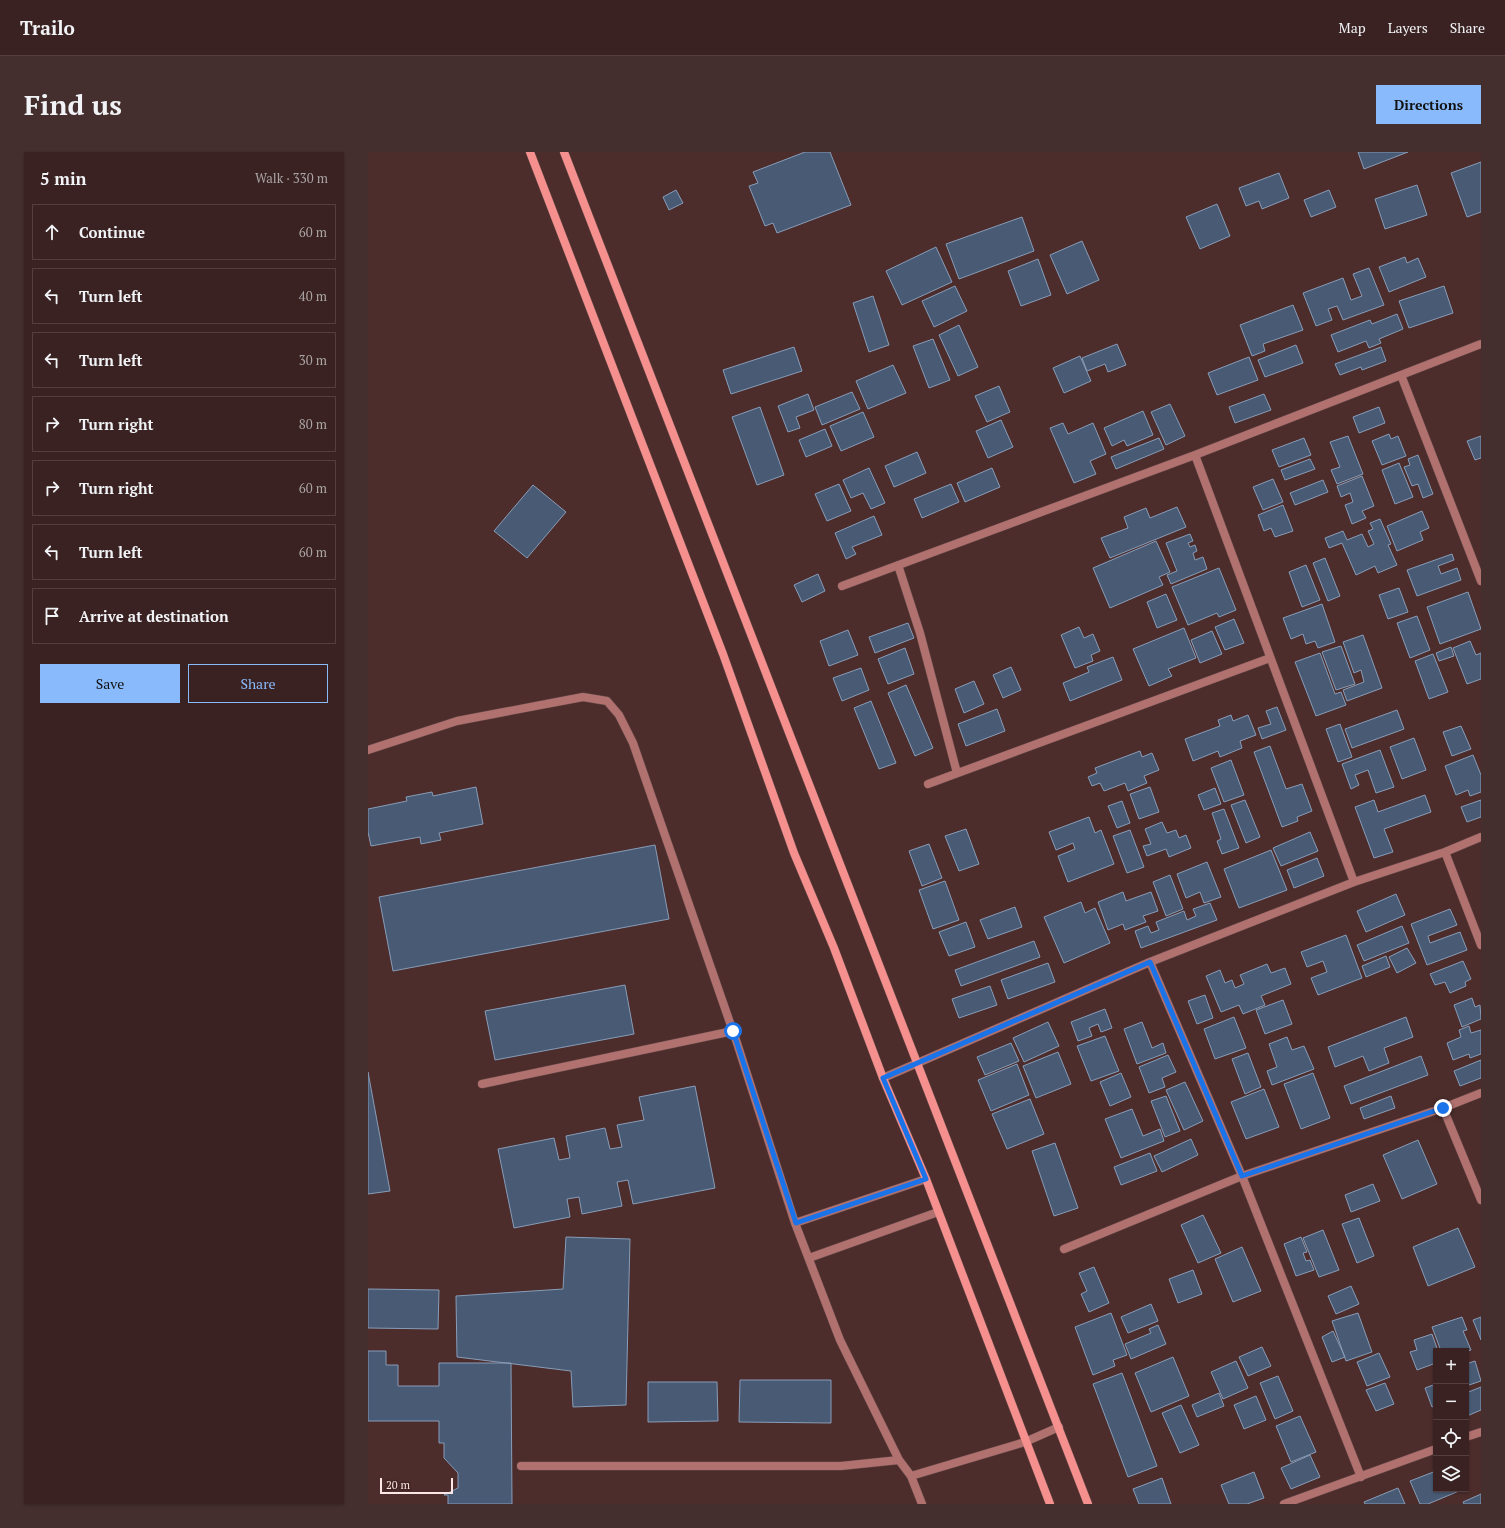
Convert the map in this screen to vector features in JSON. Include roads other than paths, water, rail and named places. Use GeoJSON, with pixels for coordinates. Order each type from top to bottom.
{"type":"FeatureCollection","features":[{"type":"Feature","properties":{"kind":"main road"},"geometry":{"type":"LineString","coordinates":[[530,152],[723,654],[794,853],[834,948],[883,1078],[926,1179],[1024,1442],[1050,1504]]}},
{"type":"Feature","properties":{"kind":"main road"},"geometry":{"type":"LineString","coordinates":[[564,152],[811,793],[918,1062],[1088,1504]]}},
{"type":"Feature","properties":{"kind":"street"},"geometry":{"type":"LineString","coordinates":[[842,586],[1195,455],[1481,344]]}},
{"type":"Feature","properties":{"kind":"street"},"geometry":{"type":"LineString","coordinates":[[1402,375],[1481,581]]}},
{"type":"Feature","properties":{"kind":"street"},"geometry":{"type":"LineString","coordinates":[[1195,455],[1354,882]]}},
{"type":"Feature","properties":{"kind":"street"},"geometry":{"type":"LineString","coordinates":[[898,565],[920,633],[957,773]]}},
{"type":"Feature","properties":{"kind":"street"},"geometry":{"type":"LineString","coordinates":[[928,784],[1270,658]]}},
{"type":"Feature","properties":{"kind":"street"},"geometry":{"type":"LineString","coordinates":[[368,750],[457,721],[583,697],[607,701],[619,715],[633,743],[733,1031],[796,1223],[840,1340],[899,1460],[911,1476],[922,1504]]}},
{"type":"Feature","properties":{"kind":"street"},"geometry":{"type":"LineString","coordinates":[[883,1078],[1150,962],[1354,882],[1445,852],[1481,837]]}},
{"type":"Feature","properties":{"kind":"street"},"geometry":{"type":"LineString","coordinates":[[1445,852],[1481,945]]}},
{"type":"Feature","properties":{"kind":"street"},"geometry":{"type":"LineString","coordinates":[[1150,962],[1242,1176],[1360,1477]]}},
{"type":"Feature","properties":{"kind":"street"},"geometry":{"type":"LineString","coordinates":[[482,1084],[733,1031]]}},
{"type":"Feature","properties":{"kind":"street"},"geometry":{"type":"LineString","coordinates":[[1064,1249],[1242,1176],[1443,1108],[1481,1093]]}},
{"type":"Feature","properties":{"kind":"street"},"geometry":{"type":"LineString","coordinates":[[1443,1108],[1481,1200]]}},
{"type":"Feature","properties":{"kind":"street"},"geometry":{"type":"LineString","coordinates":[[796,1223],[926,1179]]}},
{"type":"Feature","properties":{"kind":"street"},"geometry":{"type":"LineString","coordinates":[[809,1258],[938,1212]]}},
{"type":"Feature","properties":{"kind":"street"},"geometry":{"type":"LineString","coordinates":[[911,1476],[1024,1442],[1059,1427]]}},
{"type":"Feature","properties":{"kind":"street"},"geometry":{"type":"LineString","coordinates":[[1469,1436],[1481,1432]]}},
{"type":"Feature","properties":{"kind":"street"},"geometry":{"type":"LineString","coordinates":[[1284,1504],[1433,1449]]}},
{"type":"Feature","properties":{"kind":"street"},"geometry":{"type":"LineString","coordinates":[[521,1466],[841,1466],[899,1460]]}}]}
